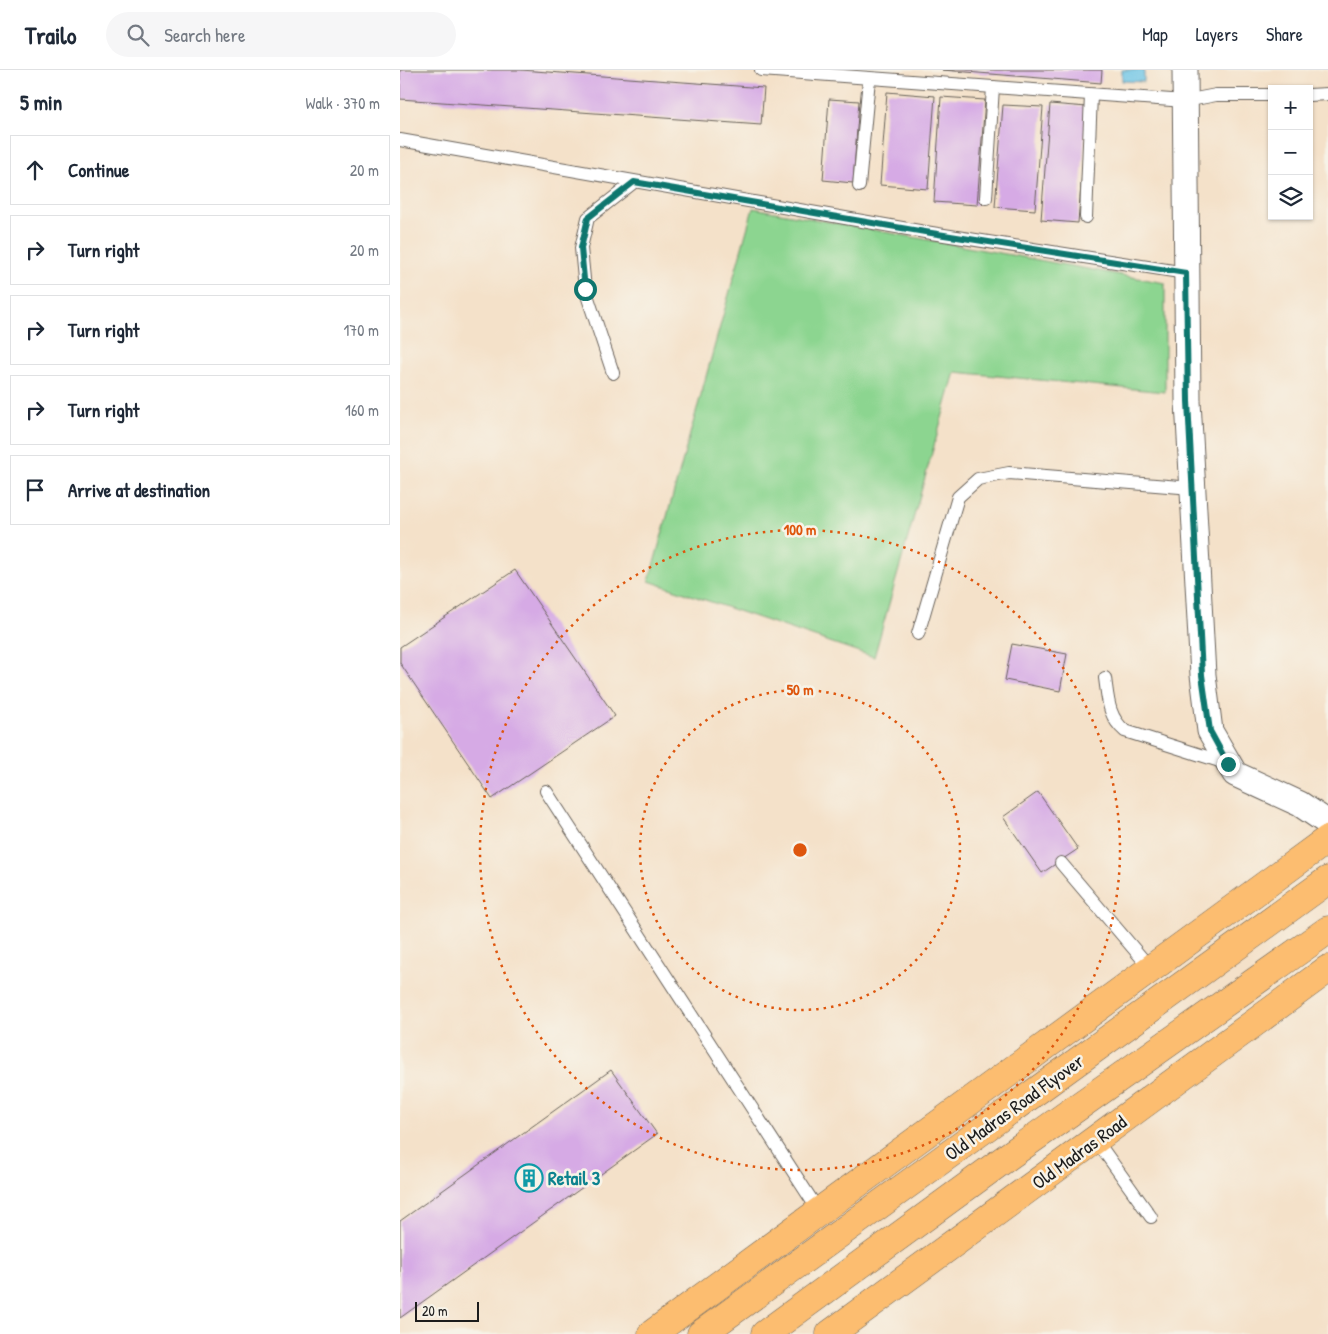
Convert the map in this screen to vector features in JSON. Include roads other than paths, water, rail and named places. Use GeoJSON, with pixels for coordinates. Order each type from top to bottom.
{"type":"FeatureCollection","features":[{"type":"Feature","properties":{"kind":"main road"},"geometry":{"type":"LineString","coordinates":[[652,1334],[820,1213],[1328,838]]}},
{"type":"Feature","properties":{"kind":"main road","name":"Old Madras Road Flyover"},"geometry":{"type":"LineString","coordinates":[[701,1334],[1328,880]]}},
{"type":"Feature","properties":{"kind":"main road","name":"Old Madras Road Flyover"},"geometry":{"type":"LineString","coordinates":[[765,1334],[1010,1155],[1328,930]]}},
{"type":"Feature","properties":{"kind":"main road","name":"Old Madras Road"},"geometry":{"type":"LineString","coordinates":[[830,1334],[1328,969]]}},
{"type":"Feature","properties":{"kind":"street"},"geometry":{"type":"LineString","coordinates":[[1185,70],[1186,273],[1192,488],[1202,675],[1210,731],[1235,774],[1300,804],[1328,823]]}},
{"type":"Feature","properties":{"kind":"lane"},"geometry":{"type":"LineString","coordinates":[[761,70],[1185,101],[1216,95],[1268,95]]}},
{"type":"Feature","properties":{"kind":"lane"},"geometry":{"type":"LineString","coordinates":[[858,186],[869,79],[881,70]]}},
{"type":"Feature","properties":{"kind":"lane"},"geometry":{"type":"LineString","coordinates":[[986,198],[992,86]]}},
{"type":"Feature","properties":{"kind":"lane"},"geometry":{"type":"LineString","coordinates":[[1313,94],[1328,94]]}},
{"type":"Feature","properties":{"kind":"lane"},"geometry":{"type":"LineString","coordinates":[[1086,217],[1091,95]]}},
{"type":"Feature","properties":{"kind":"lane"},"geometry":{"type":"LineString","coordinates":[[400,140],[925,232],[1186,273]]}},
{"type":"Feature","properties":{"kind":"lane"},"geometry":{"type":"LineString","coordinates":[[614,373],[585,289],[581,248],[588,218],[634,182]]}},
{"type":"Feature","properties":{"kind":"lane"},"geometry":{"type":"LineString","coordinates":[[918,634],[958,497],[978,479],[1009,473],[1192,488]]}},
{"type":"Feature","properties":{"kind":"lane"},"geometry":{"type":"LineString","coordinates":[[1105,678],[1110,709],[1115,723],[1125,731],[1228,764]]}},
{"type":"Feature","properties":{"kind":"lane"},"geometry":{"type":"LineString","coordinates":[[546,791],[820,1213]]}},
{"type":"Feature","properties":{"kind":"lane"},"geometry":{"type":"LineString","coordinates":[[1061,863],[1152,969]]}},
{"type":"Feature","properties":{"kind":"lane"},"geometry":{"type":"LineString","coordinates":[[1096,1140],[1152,1217]]}},
{"type":"Feature","properties":{"kind":"water"},"geometry":{"type":"Polygon","coordinates":[[[1122,70],[1144,70],[1144,82],[1122,81],[1122,70]]]}},
{"type":"Feature","properties":{"kind":"place","name":"Retail 3"},"geometry":{"type":"Point","coordinates":[529,1178]}}]}
